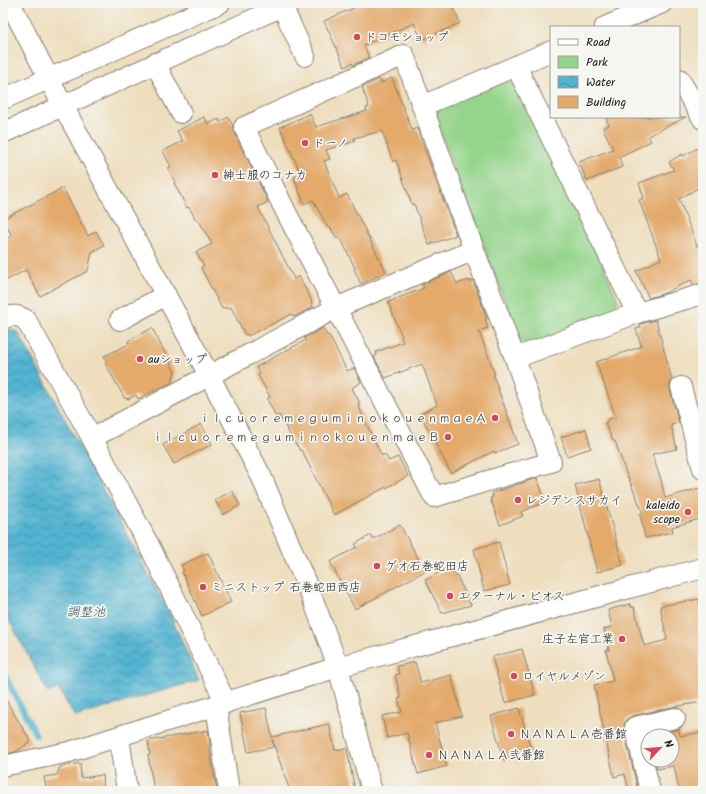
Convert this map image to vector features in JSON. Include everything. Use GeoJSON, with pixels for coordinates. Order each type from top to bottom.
{"type":"FeatureCollection","features":[{"type":"Feature","properties":{"kind":"street"},"geometry":{"type":"LineString","coordinates":[[10,3],[63,106],[209,375],[262,478],[315,605],[338,667],[372,791]]}},
{"type":"Feature","properties":{"kind":"street"},"geometry":{"type":"LineString","coordinates":[[3,100],[220,3]]}},
{"type":"Feature","properties":{"kind":"street"},"geometry":{"type":"LineString","coordinates":[[610,26],[644,19],[662,3]]}},
{"type":"Feature","properties":{"kind":"street"},"geometry":{"type":"LineString","coordinates":[[3,133],[285,5],[305,56]]}},
{"type":"Feature","properties":{"kind":"street"},"geometry":{"type":"LineString","coordinates":[[422,106],[550,51]]}},
{"type":"Feature","properties":{"kind":"street"},"geometry":{"type":"LineString","coordinates":[[404,55],[422,106],[474,250],[516,358],[551,462],[434,497],[244,127],[404,55]]}},
{"type":"Feature","properties":{"kind":"street"},"geometry":{"type":"LineString","coordinates":[[155,64],[181,113]]}},
{"type":"Feature","properties":{"kind":"street"},"geometry":{"type":"LineString","coordinates":[[516,66],[637,313]]}},
{"type":"Feature","properties":{"kind":"street"},"geometry":{"type":"LineString","coordinates":[[680,81],[703,119]]}},
{"type":"Feature","properties":{"kind":"street"},"geometry":{"type":"LineString","coordinates":[[92,438],[336,308],[474,250]]}},
{"type":"Feature","properties":{"kind":"street"},"geometry":{"type":"LineString","coordinates":[[516,358],[637,313],[703,294]]}},
{"type":"Feature","properties":{"kind":"street"},"geometry":{"type":"LineString","coordinates":[[120,320],[166,295]]}},
{"type":"Feature","properties":{"kind":"street"},"geometry":{"type":"LineString","coordinates":[[3,319],[10,315],[19,316],[26,320],[151,548],[221,704],[229,791]]}},
{"type":"Feature","properties":{"kind":"street"},"geometry":{"type":"LineString","coordinates":[[681,387],[703,470]]}},
{"type":"Feature","properties":{"kind":"street"},"geometry":{"type":"LineString","coordinates":[[3,766],[69,752],[338,667],[703,569]]}},
{"type":"Feature","properties":{"kind":"street"},"geometry":{"type":"LineString","coordinates":[[650,791],[635,727],[675,718]]}},
{"type":"Feature","properties":{"kind":"street"},"geometry":{"type":"LineString","coordinates":[[119,737],[127,791]]}},
{"type":"Feature","properties":{"kind":"green space"},"geometry":{"type":"Polygon","coordinates":[[[499,79],[515,84],[601,261],[618,301],[611,317],[533,345],[520,341],[435,117],[439,107],[499,79]]]}},
{"type":"Feature","properties":{"kind":"water","name":"調整池"},"geometry":{"type":"Polygon","coordinates":[[[8,329],[18,332],[170,614],[199,680],[75,717],[58,688],[48,693],[3,609],[3,332],[8,329]]]}},
{"type":"Feature","properties":{"kind":"building"},"geometry":{"type":"Polygon","coordinates":[[[365,3],[451,3],[460,23],[422,40],[414,23],[364,45],[369,58],[353,65],[352,63],[345,67],[324,21],[365,3]]]}},
{"type":"Feature","properties":{"kind":"building"},"geometry":{"type":"Polygon","coordinates":[[[392,78],[412,130],[417,128],[456,235],[429,245],[414,204],[412,205],[396,160],[393,162],[382,131],[354,138],[355,141],[326,150],[330,159],[324,161],[339,198],[347,194],[386,272],[361,284],[340,237],[337,239],[330,227],[328,228],[313,200],[304,204],[294,177],[301,174],[280,127],[310,114],[316,127],[367,111],[366,108],[369,107],[362,87],[379,79],[381,83],[392,78]]]}},
{"type":"Feature","properties":{"kind":"building"},"geometry":{"type":"Polygon","coordinates":[[[204,117],[208,124],[219,119],[220,122],[228,117],[268,202],[258,207],[294,279],[299,276],[312,302],[313,307],[294,317],[292,314],[248,336],[247,334],[245,335],[231,307],[222,309],[201,268],[204,266],[196,252],[212,244],[198,219],[196,220],[189,207],[187,208],[174,183],[175,182],[168,168],[171,167],[163,151],[183,141],[177,131],[204,117]]]}},
{"type":"Feature","properties":{"kind":"building"},"geometry":{"type":"Polygon","coordinates":[[[686,117],[648,136],[651,141],[619,157],[622,167],[587,181],[579,162],[613,149],[603,128],[609,125],[606,118],[686,117]]]}},
{"type":"Feature","properties":{"kind":"building"},"geometry":{"type":"Polygon","coordinates":[[[703,145],[703,185],[679,199],[697,246],[703,243],[703,283],[694,285],[691,280],[665,293],[649,298],[636,271],[661,259],[639,200],[644,198],[639,183],[674,170],[669,162],[682,154],[683,156],[703,145]]]}},
{"type":"Feature","properties":{"kind":"building"},"geometry":{"type":"Polygon","coordinates":[[[63,188],[88,236],[96,231],[104,245],[92,252],[88,271],[40,296],[26,270],[3,282],[3,240],[12,236],[3,219],[63,188]]]}},
{"type":"Feature","properties":{"kind":"building"},"geometry":{"type":"Polygon","coordinates":[[[451,272],[457,284],[473,280],[487,318],[485,319],[488,328],[479,331],[518,444],[495,453],[494,451],[451,473],[420,414],[437,405],[422,364],[385,378],[374,357],[377,355],[376,352],[403,342],[388,302],[424,288],[422,284],[451,272]]]}},
{"type":"Feature","properties":{"kind":"building"},"geometry":{"type":"Polygon","coordinates":[[[656,320],[672,380],[670,390],[679,423],[671,425],[677,449],[652,454],[661,480],[665,498],[700,488],[703,501],[703,518],[672,527],[673,532],[645,538],[640,514],[643,513],[615,441],[613,441],[605,423],[608,422],[608,419],[616,417],[596,362],[640,347],[641,345],[636,329],[641,327],[640,324],[656,320]]]}},
{"type":"Feature","properties":{"kind":"building"},"geometry":{"type":"Polygon","coordinates":[[[152,328],[175,372],[172,382],[138,399],[136,395],[125,399],[105,363],[107,362],[104,356],[129,344],[128,341],[152,328]]]}},
{"type":"Feature","properties":{"kind":"building"},"geometry":{"type":"Polygon","coordinates":[[[323,328],[327,336],[329,335],[347,371],[354,368],[361,382],[352,388],[360,403],[358,404],[364,419],[382,456],[385,454],[389,461],[398,457],[408,476],[334,515],[303,453],[296,445],[279,415],[276,417],[267,399],[270,397],[258,375],[260,374],[256,367],[306,340],[304,338],[323,328]]]}},
{"type":"Feature","properties":{"kind":"building"},"geometry":{"type":"Polygon","coordinates":[[[201,424],[212,444],[174,464],[163,445],[201,424]]]}},
{"type":"Feature","properties":{"kind":"building"},"geometry":{"type":"Polygon","coordinates":[[[586,429],[591,448],[567,456],[561,437],[586,429]]]}},
{"type":"Feature","properties":{"kind":"building","name":"レジデンスサカイ"},"geometry":{"type":"Polygon","coordinates":[[[537,478],[546,502],[521,512],[523,516],[500,525],[490,498],[493,497],[492,493],[537,478]]]}},
{"type":"Feature","properties":{"kind":"building"},"geometry":{"type":"Polygon","coordinates":[[[599,479],[623,565],[597,572],[575,485],[599,479]]]}},
{"type":"Feature","properties":{"kind":"building"},"geometry":{"type":"Polygon","coordinates":[[[232,491],[240,505],[223,515],[215,500],[232,491]]]}},
{"type":"Feature","properties":{"kind":"building","name":"ゲオ石巻蛇田店"},"geometry":{"type":"Polygon","coordinates":[[[400,525],[425,571],[355,609],[330,562],[357,547],[355,544],[371,535],[373,539],[400,525]]]}},
{"type":"Feature","properties":{"kind":"building"},"geometry":{"type":"Polygon","coordinates":[[[499,542],[510,585],[484,591],[474,549],[499,542]]]}},
{"type":"Feature","properties":{"kind":"building"},"geometry":{"type":"Polygon","coordinates":[[[208,553],[231,602],[202,616],[182,572],[184,571],[181,565],[208,553]]]}},
{"type":"Feature","properties":{"kind":"building","name":"エターナル・ビオス"},"geometry":{"type":"Polygon","coordinates":[[[452,566],[471,605],[442,613],[425,580],[452,566]]]}},
{"type":"Feature","properties":{"kind":"building"},"geometry":{"type":"Polygon","coordinates":[[[699,599],[703,617],[703,702],[672,707],[632,716],[627,719],[624,724],[624,730],[638,791],[629,791],[625,774],[614,777],[594,685],[613,681],[606,650],[609,650],[604,629],[612,627],[608,610],[630,604],[631,607],[634,607],[644,646],[667,640],[660,606],[699,599]]]}},
{"type":"Feature","properties":{"kind":"building","name":"ロイヤルメゾン"},"geometry":{"type":"Polygon","coordinates":[[[522,649],[535,695],[505,703],[492,657],[522,649]]]}},
{"type":"Feature","properties":{"kind":"building"},"geometry":{"type":"Polygon","coordinates":[[[415,662],[421,683],[451,675],[462,716],[435,723],[447,766],[418,774],[407,733],[387,738],[382,716],[402,712],[398,699],[401,698],[395,675],[399,674],[397,666],[415,662]]]}},
{"type":"Feature","properties":{"kind":"building"},"geometry":{"type":"Polygon","coordinates":[[[3,695],[31,742],[15,752],[6,754],[3,748],[3,695]]]}},
{"type":"Feature","properties":{"kind":"building"},"geometry":{"type":"Polygon","coordinates":[[[266,708],[272,737],[329,724],[335,750],[347,748],[355,791],[290,791],[272,739],[274,747],[248,752],[240,713],[266,708]]]}},
{"type":"Feature","properties":{"kind":"building","name":"ＮＡＮＡＬＡ壱番館"},"geometry":{"type":"Polygon","coordinates":[[[519,708],[532,753],[504,761],[491,716],[519,708]]]}},
{"type":"Feature","properties":{"kind":"building"},"geometry":{"type":"Polygon","coordinates":[[[208,730],[209,745],[217,791],[154,791],[148,755],[150,755],[148,741],[208,730]]]}},
{"type":"Feature","properties":{"kind":"building"},"geometry":{"type":"Polygon","coordinates":[[[703,732],[703,791],[679,791],[674,768],[680,768],[680,736],[703,732]]]}},
{"type":"Feature","properties":{"kind":"building"},"geometry":{"type":"Polygon","coordinates":[[[80,763],[81,778],[103,775],[104,791],[47,791],[44,777],[57,775],[60,767],[80,763]]]}},
{"type":"Feature","properties":{"kind":"waterway"},"geometry":{"type":"LineString","coordinates":[[3,672],[36,735]]}},
{"type":"Feature","properties":{"kind":"place","name":"ドコモショップ"},"geometry":{"type":"Point","coordinates":[357,37]}},
{"type":"Feature","properties":{"kind":"place","name":"ドーノ"},"geometry":{"type":"Point","coordinates":[305,143]}},
{"type":"Feature","properties":{"kind":"place","name":"紳士服のコナカ"},"geometry":{"type":"Point","coordinates":[215,175]}},
{"type":"Feature","properties":{"kind":"place","name":"auショップ"},"geometry":{"type":"Point","coordinates":[140,359]}},
{"type":"Feature","properties":{"kind":"place","name":"ｉｌｃｕｏｒｅｍｅｇｕｍｉｎｏｋｏｕｅｎｍａｅＡ"},"geometry":{"type":"Point","coordinates":[495,418]}},
{"type":"Feature","properties":{"kind":"place","name":"ｉｌｃｕｏｒｅｍｅｇｕｍｉｎｏｋｏｕｅｎｍａｅＢ"},"geometry":{"type":"Point","coordinates":[448,437]}},
{"type":"Feature","properties":{"kind":"place","name":"レジデンスサカイ"},"geometry":{"type":"Point","coordinates":[518,500]}},
{"type":"Feature","properties":{"kind":"place","name":"kaleido scope"},"geometry":{"type":"Point","coordinates":[688,512]}},
{"type":"Feature","properties":{"kind":"place","name":"ゲオ石巻蛇田店"},"geometry":{"type":"Point","coordinates":[377,566]}},
{"type":"Feature","properties":{"kind":"place","name":"ミニストップ 石巻蛇田西店"},"geometry":{"type":"Point","coordinates":[203,587]}},
{"type":"Feature","properties":{"kind":"place","name":"エターナル・ビオス"},"geometry":{"type":"Point","coordinates":[450,596]}},
{"type":"Feature","properties":{"kind":"place","name":"庄子左官工業"},"geometry":{"type":"Point","coordinates":[622,639]}},
{"type":"Feature","properties":{"kind":"place","name":"ロイヤルメゾン"},"geometry":{"type":"Point","coordinates":[514,676]}},
{"type":"Feature","properties":{"kind":"place","name":"ＮＡＮＡＬＡ壱番館"},"geometry":{"type":"Point","coordinates":[511,734]}},
{"type":"Feature","properties":{"kind":"place","name":"ＮＡＮＡＬＡ弐番館"},"geometry":{"type":"Point","coordinates":[429,755]}}]}
